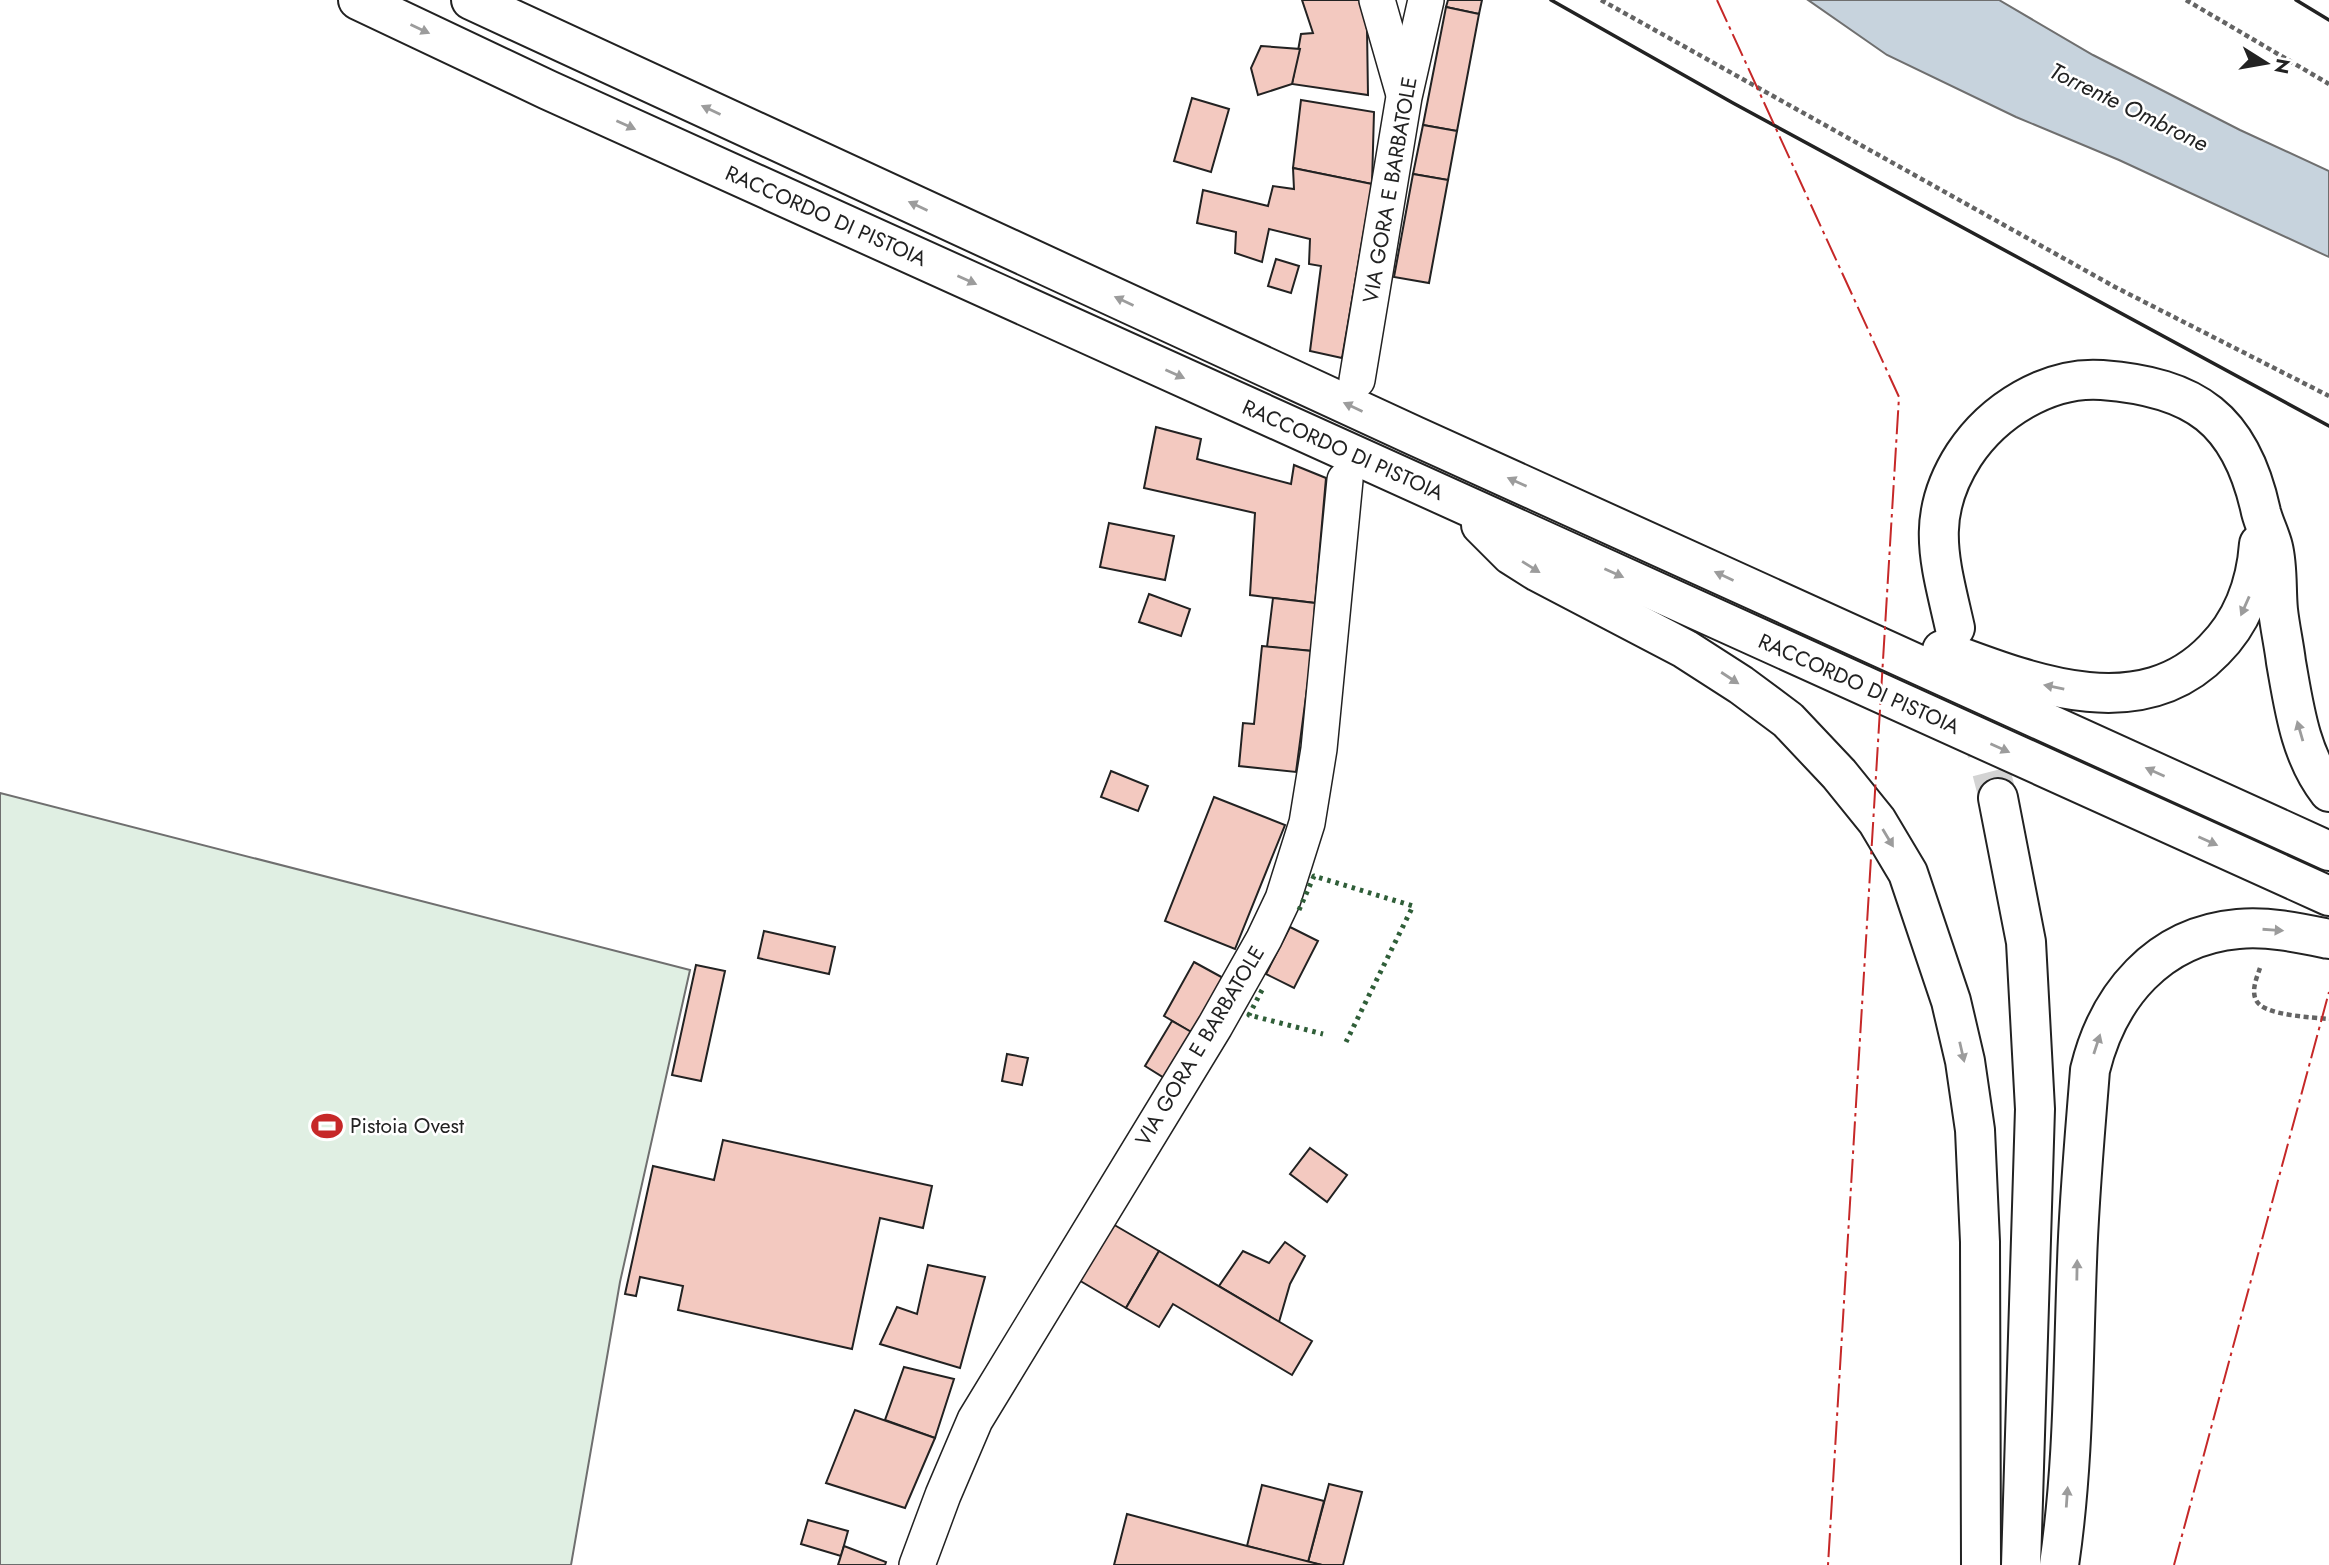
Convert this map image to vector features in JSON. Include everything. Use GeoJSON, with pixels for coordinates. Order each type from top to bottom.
{"type":"FeatureCollection","features":[{"type":"Feature","properties":{"kind":"highway","name":"RACCORDO DI PISTOIA"},"geometry":{"type":"LineString","coordinates":[[359,0],[560,96],[2329,896]]}},
{"type":"Feature","properties":{"kind":"highway","name":"RACCORDO DI PISTOIA"},"geometry":{"type":"LineString","coordinates":[[471,0],[1786,605],[2329,851]]}},
{"type":"Feature","properties":{"kind":"highway"},"geometry":{"type":"LineString","coordinates":[[1955,628],[1937,538],[1942,503],[1950,479],[1977,436],[2010,408],[2036,393],[2067,383],[2097,380],[2128,382],[2159,388],[2190,399],[2228,432],[2246,461],[2257,489],[2273,547],[2278,613],[2294,710],[2314,768],[2329,792]]}},
{"type":"Feature","properties":{"kind":"highway"},"geometry":{"type":"LineString","coordinates":[[1463,505],[1511,555],[1538,572],[1685,649],[1741,685],[1788,720],[1839,774],[1877,821],[1908,873],[1951,1001],[1965,1061],[1975,1130],[1980,1242],[1981,1565]]}},
{"type":"Feature","properties":{"kind":"highway"},"geometry":{"type":"LineString","coordinates":[[1786,605],[1885,630],[2018,678],[2054,688],[2092,693],[2143,690],[2173,681],[2195,669],[2227,638],[2245,609],[2253,584],[2262,515]]}},
{"type":"Feature","properties":{"kind":"highway"},"geometry":{"type":"LineString","coordinates":[[1998,798],[2026,942],[2034,1082],[2021,1565]]}},
{"type":"Feature","properties":{"kind":"highway"},"geometry":{"type":"LineString","coordinates":[[2059,1565],[2066,1519],[2075,1375],[2077,1261],[2090,1070],[2096,1044],[2119,999],[2136,979],[2170,951],[2192,941],[2239,929],[2272,929],[2329,939]]}},
{"type":"Feature","properties":{"kind":"street"},"geometry":{"type":"LineString","coordinates":[[1377,0],[1404,97]]}},
{"type":"Feature","properties":{"kind":"street","name":"VIA GORA E BARBATOLE"},"geometry":{"type":"LineString","coordinates":[[1357,380],[1404,97],[1426,0]]}},
{"type":"Feature","properties":{"kind":"street","name":"VIA GORA E BARBATOLE"},"geometry":{"type":"LineString","coordinates":[[917,1565],[975,1420],[1221,1015],[1264,939],[1283,898],[1307,822],[1319,750],[1345,480]]}},
{"type":"Feature","properties":{"kind":"path"},"geometry":{"type":"LineString","coordinates":[[1601,0],[2115,287],[2329,396]]}},
{"type":"Feature","properties":{"kind":"path"},"geometry":{"type":"LineString","coordinates":[[2186,0],[2329,84]]}},
{"type":"Feature","properties":{"kind":"path"},"geometry":{"type":"LineString","coordinates":[[2263,959],[2254,991],[2256,1000],[2262,1007],[2292,1015],[2329,1019]]}},
{"type":"Feature","properties":{"kind":"green space","name":"Pistoia Ovest"},"geometry":{"type":"Polygon","coordinates":[[[0,793],[690,970],[620,1282],[571,1565],[0,1565],[0,793]]]}},
{"type":"Feature","properties":{"kind":"water","name":"Torrente Ombrone"},"geometry":{"type":"Polygon","coordinates":[[[1808,0],[1999,0],[2093,55],[2240,130],[2329,171],[2329,257],[2119,160],[2016,117],[1887,55],[1808,0]]]}},
{"type":"Feature","properties":{"kind":"building"},"geometry":{"type":"Polygon","coordinates":[[[1302,0],[1361,0],[1367,29],[1368,95],[1292,84],[1301,34],[1313,33],[1302,0]]]}},
{"type":"Feature","properties":{"kind":"building"},"geometry":{"type":"Polygon","coordinates":[[[1448,0],[1482,0],[1479,14],[1446,7],[1448,0]]]}},
{"type":"Feature","properties":{"kind":"building"},"geometry":{"type":"Polygon","coordinates":[[[1446,7],[1479,14],[1457,131],[1423,125],[1446,7]]]}},
{"type":"Feature","properties":{"kind":"building"},"geometry":{"type":"Polygon","coordinates":[[[1261,46],[1300,49],[1292,84],[1258,95],[1251,68],[1261,46]]]}},
{"type":"Feature","properties":{"kind":"building"},"geometry":{"type":"Polygon","coordinates":[[[1192,98],[1229,109],[1211,172],[1174,161],[1192,98]]]}},
{"type":"Feature","properties":{"kind":"building"},"geometry":{"type":"Polygon","coordinates":[[[1301,100],[1374,112],[1372,184],[1293,168],[1301,100]]]}},
{"type":"Feature","properties":{"kind":"building"},"geometry":{"type":"Polygon","coordinates":[[[1423,125],[1457,131],[1448,180],[1413,174],[1423,125]]]}},
{"type":"Feature","properties":{"kind":"building"},"geometry":{"type":"Polygon","coordinates":[[[1293,168],[1372,184],[1342,358],[1310,351],[1321,266],[1309,264],[1310,239],[1269,229],[1262,262],[1235,253],[1236,232],[1197,223],[1203,190],[1268,206],[1273,186],[1294,189],[1293,168]]]}},
{"type":"Feature","properties":{"kind":"building"},"geometry":{"type":"Polygon","coordinates":[[[1413,174],[1448,180],[1429,283],[1394,277],[1413,174]]]}},
{"type":"Feature","properties":{"kind":"building"},"geometry":{"type":"Polygon","coordinates":[[[1276,259],[1299,266],[1291,293],[1268,286],[1276,259]]]}},
{"type":"Feature","properties":{"kind":"building"},"geometry":{"type":"Polygon","coordinates":[[[1156,427],[1201,439],[1197,459],[1291,484],[1294,465],[1326,478],[1315,603],[1250,595],[1255,513],[1144,488],[1156,427]]]}},
{"type":"Feature","properties":{"kind":"building"},"geometry":{"type":"Polygon","coordinates":[[[1109,523],[1174,536],[1165,580],[1100,567],[1109,523]]]}},
{"type":"Feature","properties":{"kind":"building"},"geometry":{"type":"Polygon","coordinates":[[[1149,594],[1190,609],[1181,636],[1139,622],[1149,594]]]}},
{"type":"Feature","properties":{"kind":"building"},"geometry":{"type":"Polygon","coordinates":[[[1273,598],[1315,603],[1312,651],[1267,647],[1273,598]]]}},
{"type":"Feature","properties":{"kind":"building"},"geometry":{"type":"Polygon","coordinates":[[[1262,646],[1312,651],[1296,772],[1239,766],[1243,723],[1254,724],[1262,646]]]}},
{"type":"Feature","properties":{"kind":"building"},"geometry":{"type":"Polygon","coordinates":[[[1111,771],[1148,786],[1138,811],[1101,797],[1111,771]]]}},
{"type":"Feature","properties":{"kind":"building"},"geometry":{"type":"Polygon","coordinates":[[[1214,797],[1285,825],[1235,949],[1165,921],[1214,797]]]}},
{"type":"Feature","properties":{"kind":"building"},"geometry":{"type":"Polygon","coordinates":[[[1290,927],[1318,941],[1294,988],[1266,974],[1290,927]]]}},
{"type":"Feature","properties":{"kind":"building"},"geometry":{"type":"Polygon","coordinates":[[[764,931],[835,947],[829,974],[758,958],[764,931]]]}},
{"type":"Feature","properties":{"kind":"building"},"geometry":{"type":"Polygon","coordinates":[[[1194,962],[1225,979],[1193,1033],[1164,1016],[1194,962]]]}},
{"type":"Feature","properties":{"kind":"building"},"geometry":{"type":"Polygon","coordinates":[[[696,965],[725,971],[701,1081],[672,1075],[696,965]]]}},
{"type":"Feature","properties":{"kind":"building"},"geometry":{"type":"Polygon","coordinates":[[[1172,1021],[1193,1033],[1166,1079],[1145,1066],[1172,1021]]]}},
{"type":"Feature","properties":{"kind":"building"},"geometry":{"type":"Polygon","coordinates":[[[1007,1054],[1028,1058],[1022,1085],[1002,1081],[1007,1054]]]}},
{"type":"Feature","properties":{"kind":"building"},"geometry":{"type":"Polygon","coordinates":[[[723,1140],[932,1186],[923,1228],[880,1218],[852,1349],[678,1310],[683,1286],[640,1277],[636,1296],[625,1294],[653,1166],[714,1180],[723,1140]]]}},
{"type":"Feature","properties":{"kind":"building"},"geometry":{"type":"Polygon","coordinates":[[[1310,1148],[1347,1175],[1327,1202],[1290,1174],[1310,1148]]]}},
{"type":"Feature","properties":{"kind":"building"},"geometry":{"type":"Polygon","coordinates":[[[1111,1223],[1159,1251],[1126,1308],[1077,1279],[1111,1223]]]}},
{"type":"Feature","properties":{"kind":"building"},"geometry":{"type":"Polygon","coordinates":[[[1285,1242],[1305,1256],[1290,1284],[1279,1322],[1219,1286],[1243,1251],[1269,1263],[1285,1242]]]}},
{"type":"Feature","properties":{"kind":"building"},"geometry":{"type":"Polygon","coordinates":[[[1159,1251],[1312,1341],[1292,1375],[1173,1304],[1159,1327],[1126,1308],[1159,1251]]]}},
{"type":"Feature","properties":{"kind":"building"},"geometry":{"type":"Polygon","coordinates":[[[928,1265],[985,1277],[960,1368],[880,1344],[897,1307],[917,1314],[928,1265]]]}},
{"type":"Feature","properties":{"kind":"building"},"geometry":{"type":"Polygon","coordinates":[[[904,1367],[954,1379],[935,1438],[885,1420],[904,1367]]]}},
{"type":"Feature","properties":{"kind":"building"},"geometry":{"type":"Polygon","coordinates":[[[855,1410],[935,1438],[905,1508],[826,1483],[855,1410]]]}},
{"type":"Feature","properties":{"kind":"building"},"geometry":{"type":"Polygon","coordinates":[[[1329,1484],[1362,1492],[1343,1565],[1308,1562],[1329,1484]]]}},
{"type":"Feature","properties":{"kind":"building"},"geometry":{"type":"Polygon","coordinates":[[[1262,1485],[1324,1501],[1308,1562],[1247,1546],[1262,1485]]]}},
{"type":"Feature","properties":{"kind":"building"},"geometry":{"type":"Polygon","coordinates":[[[1127,1514],[1247,1546],[1322,1565],[1114,1565],[1127,1514]]]}},
{"type":"Feature","properties":{"kind":"building"},"geometry":{"type":"Polygon","coordinates":[[[808,1520],[848,1531],[841,1556],[801,1544],[808,1520]]]}},
{"type":"Feature","properties":{"kind":"building"},"geometry":{"type":"Polygon","coordinates":[[[844,1546],[886,1562],[885,1565],[838,1565],[844,1546]]]}},
{"type":"Feature","properties":{"kind":"tunnel"},"geometry":{"type":"LineString","coordinates":[[1963,661],[1998,798]]}},
{"type":"Feature","properties":{"kind":"hedge"},"geometry":{"type":"LineString","coordinates":[[1299,910],[1314,876],[1413,906],[1346,1042]]}},
{"type":"Feature","properties":{"kind":"hedge"},"geometry":{"type":"LineString","coordinates":[[1262,990],[1249,1015],[1323,1034]]}},
{"type":"Feature","properties":{"kind":"wall"},"geometry":{"type":"LineString","coordinates":[[1551,0],[1733,103],[2329,426]]}},
{"type":"Feature","properties":{"kind":"wall"},"geometry":{"type":"LineString","coordinates":[[2296,0],[2329,20]]}},
{"type":"Feature","properties":{"kind":"power"},"geometry":{"type":"LineString","coordinates":[[1717,0],[1899,397],[1828,1565]]}},
{"type":"Feature","properties":{"kind":"power"},"geometry":{"type":"LineString","coordinates":[[2174,1565],[2329,992]]}},
{"type":"Feature","properties":{"kind":"place","name":"Pistoia Ovest"},"geometry":{"type":"Point","coordinates":[327,1126]}}]}
